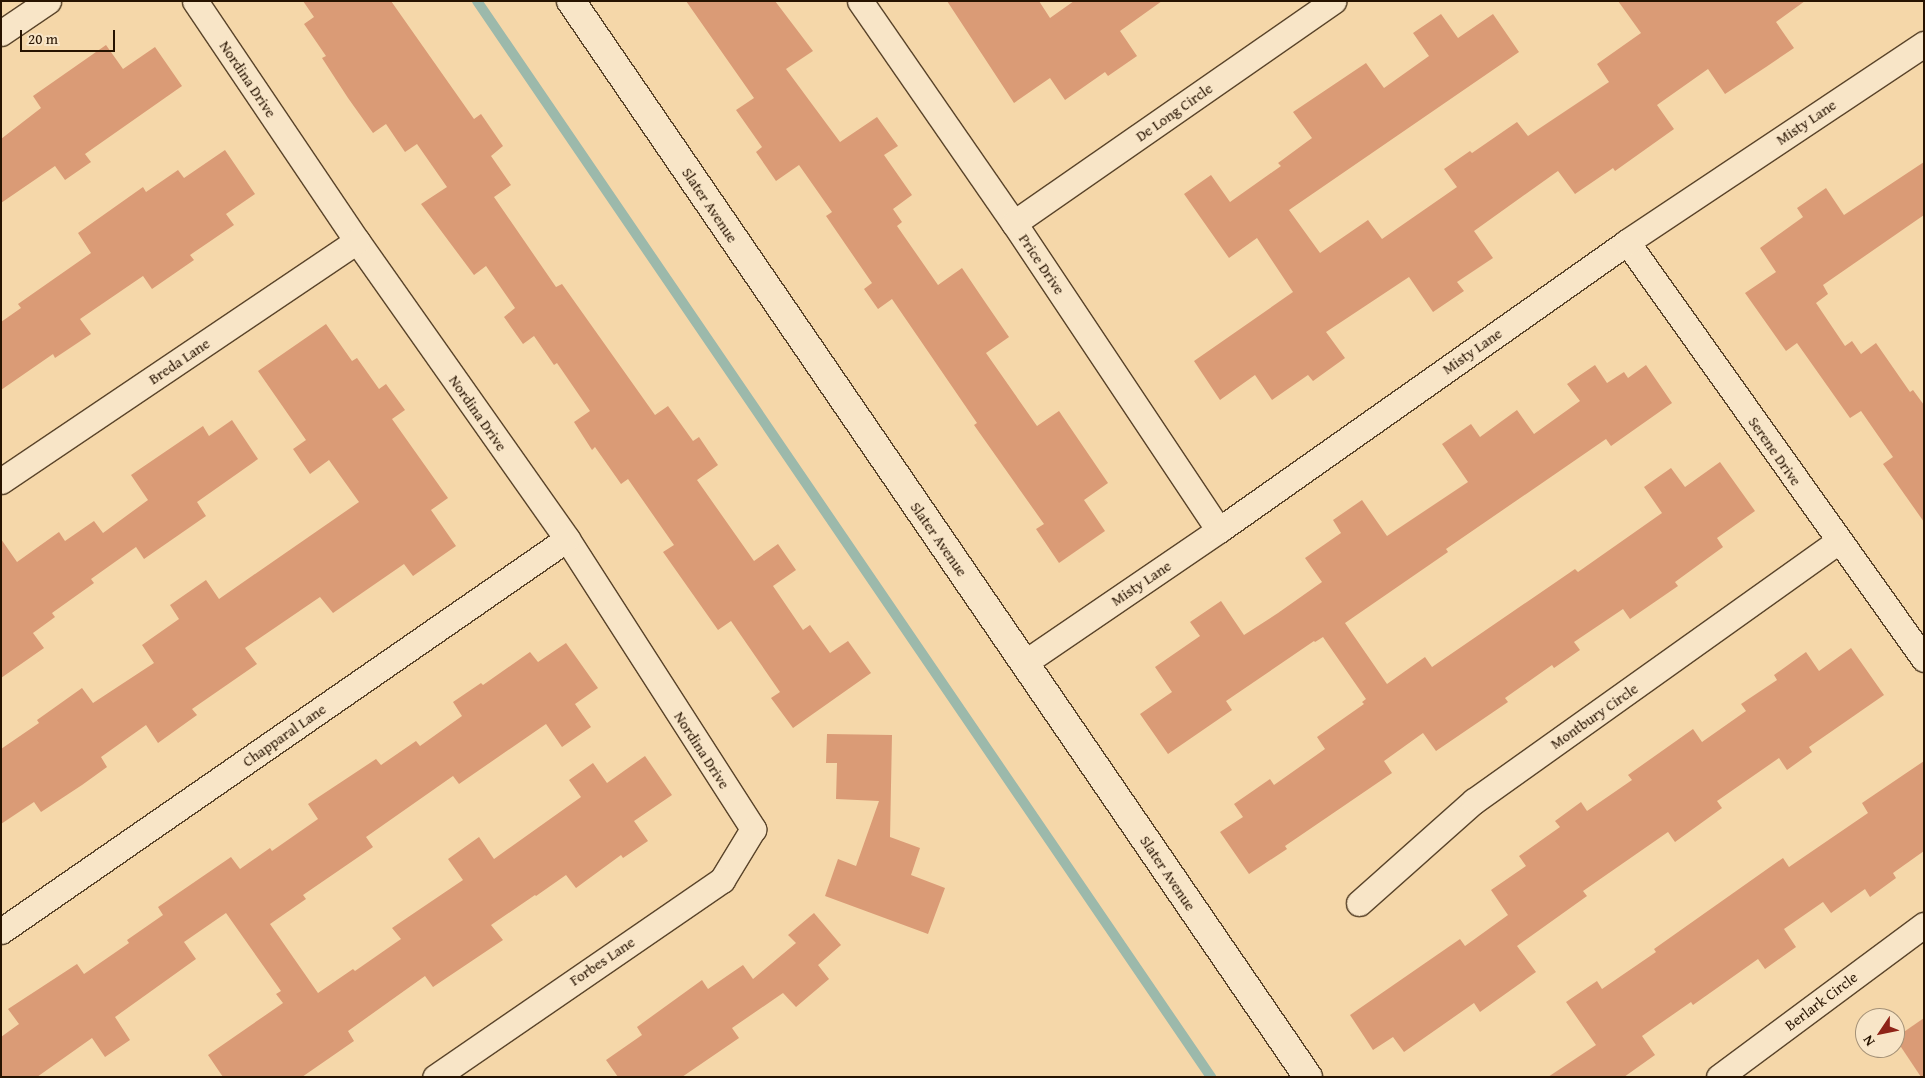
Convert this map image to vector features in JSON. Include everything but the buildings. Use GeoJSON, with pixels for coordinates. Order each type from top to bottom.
{"type":"FeatureCollection","features":[{"type":"Feature","properties":{"kind":"street"},"geometry":{"type":"LineString","coordinates":[[1,33],[48,1]]}},
{"type":"Feature","properties":{"kind":"street","name":"Nordina Drive"},"geometry":{"type":"LineString","coordinates":[[195,1],[357,241],[567,539],[753,829]]}},
{"type":"Feature","properties":{"kind":"street","name":"Slater Avenue"},"geometry":{"type":"LineString","coordinates":[[571,1],[1308,1077]]}},
{"type":"Feature","properties":{"kind":"street","name":"Price Drive"},"geometry":{"type":"LineString","coordinates":[[860,1],[1014,223],[1219,530]]}},
{"type":"Feature","properties":{"kind":"street","name":"De Long Circle"},"geometry":{"type":"LineString","coordinates":[[1014,223],[1333,1]]}},
{"type":"Feature","properties":{"kind":"street","name":"Misty Lane"},"geometry":{"type":"LineString","coordinates":[[1024,663],[1219,530],[1627,242],[1924,44]]}},
{"type":"Feature","properties":{"kind":"street","name":"Breda Lane"},"geometry":{"type":"LineString","coordinates":[[1,481],[357,241]]}},
{"type":"Feature","properties":{"kind":"street","name":"Serene Drive"},"geometry":{"type":"LineString","coordinates":[[1627,242],[1924,658]]}},
{"type":"Feature","properties":{"kind":"street","name":"Chapparal Lane"},"geometry":{"type":"LineString","coordinates":[[1,931],[567,539]]}},
{"type":"Feature","properties":{"kind":"street","name":"Montbury Circle"},"geometry":{"type":"LineString","coordinates":[[1359,903],[1474,801],[1839,541]]}},
{"type":"Feature","properties":{"kind":"street","name":"Forbes Lane"},"geometry":{"type":"LineString","coordinates":[[435,1077],[722,880],[753,829]]}},
{"type":"Feature","properties":{"kind":"street","name":"Berlark Circle"},"geometry":{"type":"LineString","coordinates":[[1719,1077],[1924,925]]}},
{"type":"Feature","properties":{"kind":"waterway"},"geometry":{"type":"LineString","coordinates":[[477,1],[1211,1077]]}}]}
